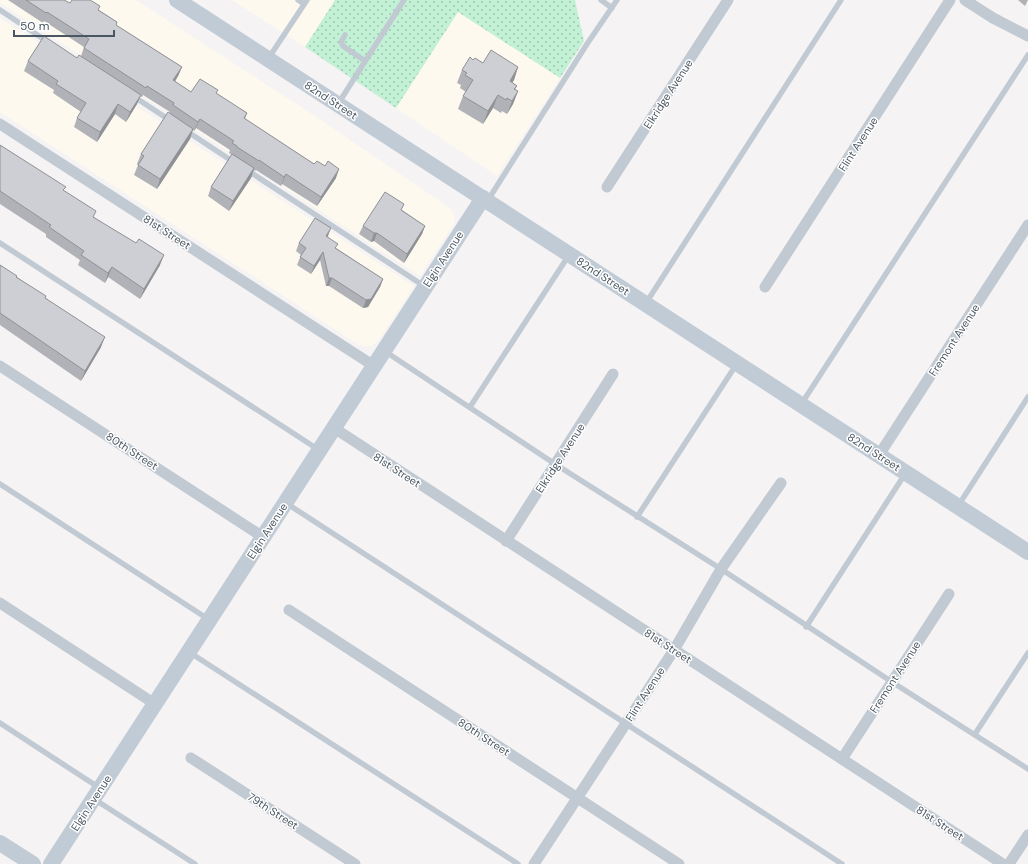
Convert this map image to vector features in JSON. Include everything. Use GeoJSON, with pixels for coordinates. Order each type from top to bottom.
{"type":"FeatureCollection","features":[{"type":"Feature","properties":{"kind":"main road","name":"82nd Street"},"geometry":{"type":"LineString","coordinates":[[181,1],[337,104],[1028,552]]}},
{"type":"Feature","properties":{"kind":"main road","name":"Elgin Avenue"},"geometry":{"type":"LineString","coordinates":[[51,864],[426,286],[485,200]]}},
{"type":"Feature","properties":{"kind":"main road"},"geometry":{"type":"LineString","coordinates":[[0,842],[33,864]]}},
{"type":"Feature","properties":{"kind":"street","name":"Elkridge Avenue"},"geometry":{"type":"LineString","coordinates":[[607,187],[728,0]]}},
{"type":"Feature","properties":{"kind":"street","name":"Flint Avenue"},"geometry":{"type":"LineString","coordinates":[[765,287],[950,0]]}},
{"type":"Feature","properties":{"kind":"street"},"geometry":{"type":"LineString","coordinates":[[965,0],[993,18],[1028,36]]}},
{"type":"Feature","properties":{"kind":"street","name":"81st Street"},"geometry":{"type":"LineString","coordinates":[[0,124],[374,366]]}},
{"type":"Feature","properties":{"kind":"street","name":"Fremont Avenue"},"geometry":{"type":"LineString","coordinates":[[879,455],[1028,225]]}},
{"type":"Feature","properties":{"kind":"street","name":"80th Street"},"geometry":{"type":"LineString","coordinates":[[0,366],[263,537]]}},
{"type":"Feature","properties":{"kind":"street","name":"Elkridge Avenue"},"geometry":{"type":"LineString","coordinates":[[506,541],[613,374]]}},
{"type":"Feature","properties":{"kind":"street","name":"81st Street"},"geometry":{"type":"LineString","coordinates":[[334,428],[1003,864]]}},
{"type":"Feature","properties":{"kind":"street","name":"Flint Avenue"},"geometry":{"type":"LineString","coordinates":[[534,864],[674,650],[721,569],[782,483]]}},
{"type":"Feature","properties":{"kind":"street","name":"Fremont Avenue"},"geometry":{"type":"LineString","coordinates":[[842,759],[949,594]]}},
{"type":"Feature","properties":{"kind":"street"},"geometry":{"type":"LineString","coordinates":[[0,603],[156,704]]}},
{"type":"Feature","properties":{"kind":"street","name":"80th Street"},"geometry":{"type":"LineString","coordinates":[[289,610],[679,864]]}},
{"type":"Feature","properties":{"kind":"street","name":"79th Street"},"geometry":{"type":"LineString","coordinates":[[191,758],[355,864]]}},
{"type":"Feature","properties":{"kind":"street"},"geometry":{"type":"LineString","coordinates":[[1009,864],[1028,835]]}},
{"type":"Feature","properties":{"kind":"lane"},"geometry":{"type":"LineString","coordinates":[[268,59],[305,2],[298,0]]}},
{"type":"Feature","properties":{"kind":"lane"},"geometry":{"type":"LineString","coordinates":[[337,104],[404,0]]}},
{"type":"Feature","properties":{"kind":"lane"},"geometry":{"type":"LineString","coordinates":[[601,0],[612,8]]}},
{"type":"Feature","properties":{"kind":"lane"},"geometry":{"type":"LineString","coordinates":[[485,200],[617,0]]}},
{"type":"Feature","properties":{"kind":"lane"},"geometry":{"type":"LineString","coordinates":[[645,304],[841,0]]}},
{"type":"Feature","properties":{"kind":"lane"},"geometry":{"type":"LineString","coordinates":[[0,10],[53,45]]}},
{"type":"Feature","properties":{"kind":"lane"},"geometry":{"type":"LineString","coordinates":[[345,35],[341,42],[343,46],[365,61]]}},
{"type":"Feature","properties":{"kind":"lane"},"geometry":{"type":"LineString","coordinates":[[801,405],[1028,55]]}},
{"type":"Feature","properties":{"kind":"lane"},"geometry":{"type":"LineString","coordinates":[[126,92],[426,286]]}},
{"type":"Feature","properties":{"kind":"lane"},"geometry":{"type":"LineString","coordinates":[[0,243],[319,450]]}},
{"type":"Feature","properties":{"kind":"lane"},"geometry":{"type":"LineString","coordinates":[[470,407],[569,254]]}},
{"type":"Feature","properties":{"kind":"lane"},"geometry":{"type":"LineString","coordinates":[[384,351],[555,464],[721,569],[806,627],[1028,768]]}},
{"type":"Feature","properties":{"kind":"lane"},"geometry":{"type":"LineString","coordinates":[[637,517],[737,363]]}},
{"type":"Feature","properties":{"kind":"lane"},"geometry":{"type":"LineString","coordinates":[[958,506],[1028,397]]}},
{"type":"Feature","properties":{"kind":"lane"},"geometry":{"type":"LineString","coordinates":[[806,627],[906,473]]}},
{"type":"Feature","properties":{"kind":"lane"},"geometry":{"type":"LineString","coordinates":[[0,484],[210,620]]}},
{"type":"Feature","properties":{"kind":"lane"},"geometry":{"type":"LineString","coordinates":[[286,503],[842,864]]}},
{"type":"Feature","properties":{"kind":"lane"},"geometry":{"type":"LineString","coordinates":[[189,652],[518,864]]}},
{"type":"Feature","properties":{"kind":"lane"},"geometry":{"type":"LineString","coordinates":[[975,734],[1028,653]]}},
{"type":"Feature","properties":{"kind":"lane"},"geometry":{"type":"LineString","coordinates":[[0,723],[195,864]]}},
{"type":"Feature","properties":{"kind":"shaded area"},"geometry":{"type":"Polygon","coordinates":[[[0,0],[136,0],[312,114],[450,208],[455,216],[454,224],[420,276],[0,3],[0,0]]]}},
{"type":"Feature","properties":{"kind":"shaded area"},"geometry":{"type":"Polygon","coordinates":[[[232,0],[335,0],[305,47],[232,0]]]}},
{"type":"Feature","properties":{"kind":"shaded area"},"geometry":{"type":"Polygon","coordinates":[[[458,12],[560,78],[497,176],[396,108],[458,12]]]}},
{"type":"Feature","properties":{"kind":"shaded area"},"geometry":{"type":"Polygon","coordinates":[[[0,18],[414,286],[379,340],[372,346],[359,345],[0,112],[0,18]]]}},
{"type":"Feature","properties":{"kind":"green space"},"geometry":{"type":"Polygon","coordinates":[[[335,0],[575,0],[584,41],[560,78],[458,12],[396,108],[305,47],[335,0]]]}},
{"type":"Feature","properties":{"kind":"building"},"geometry":{"type":"Polygon","coordinates":[[[26,0],[64,0],[70,3],[72,0],[90,0],[100,6],[98,10],[117,22],[116,25],[182,67],[173,80],[191,92],[200,79],[218,90],[216,93],[247,113],[244,118],[314,164],[317,161],[325,166],[328,161],[339,169],[321,197],[286,174],[284,177],[237,147],[232,143],[234,141],[200,119],[198,122],[173,105],[174,103],[147,86],[146,88],[84,48],[89,39],[26,0]]]}},
{"type":"Feature","properties":{"kind":"building"},"geometry":{"type":"Polygon","coordinates":[[[44,36],[77,58],[79,55],[141,95],[130,112],[118,104],[100,132],[77,118],[86,103],[56,84],[58,81],[28,61],[44,36]]]}},
{"type":"Feature","properties":{"kind":"building"},"geometry":{"type":"Polygon","coordinates":[[[491,50],[518,67],[510,81],[517,86],[514,89],[518,91],[512,101],[507,98],[506,100],[498,95],[488,111],[463,96],[473,80],[465,75],[467,73],[462,70],[470,57],[473,60],[475,58],[483,63],[491,50]]]}},
{"type":"Feature","properties":{"kind":"building"},"geometry":{"type":"Polygon","coordinates":[[[168,112],[193,129],[160,179],[138,165],[144,156],[141,154],[168,112]]]}},
{"type":"Feature","properties":{"kind":"building"},"geometry":{"type":"Polygon","coordinates":[[[0,145],[66,187],[63,190],[96,211],[93,217],[136,243],[139,239],[164,255],[144,289],[112,267],[108,273],[81,255],[84,251],[49,227],[51,225],[0,191],[0,145]]]}},
{"type":"Feature","properties":{"kind":"building"},"geometry":{"type":"Polygon","coordinates":[[[232,154],[254,168],[233,201],[211,187],[232,154]]]}},
{"type":"Feature","properties":{"kind":"building"},"geometry":{"type":"Polygon","coordinates":[[[385,192],[404,204],[401,210],[425,226],[407,254],[377,233],[374,233],[363,226],[385,192]]]}},
{"type":"Feature","properties":{"kind":"building"},"geometry":{"type":"Polygon","coordinates":[[[315,218],[331,228],[326,236],[338,244],[335,248],[383,279],[371,299],[366,300],[332,278],[329,278],[323,252],[314,266],[300,257],[306,248],[299,243],[315,218]]]}},
{"type":"Feature","properties":{"kind":"building"},"geometry":{"type":"Polygon","coordinates":[[[0,265],[46,296],[45,298],[105,337],[85,371],[0,313],[0,265]]]}}]}
